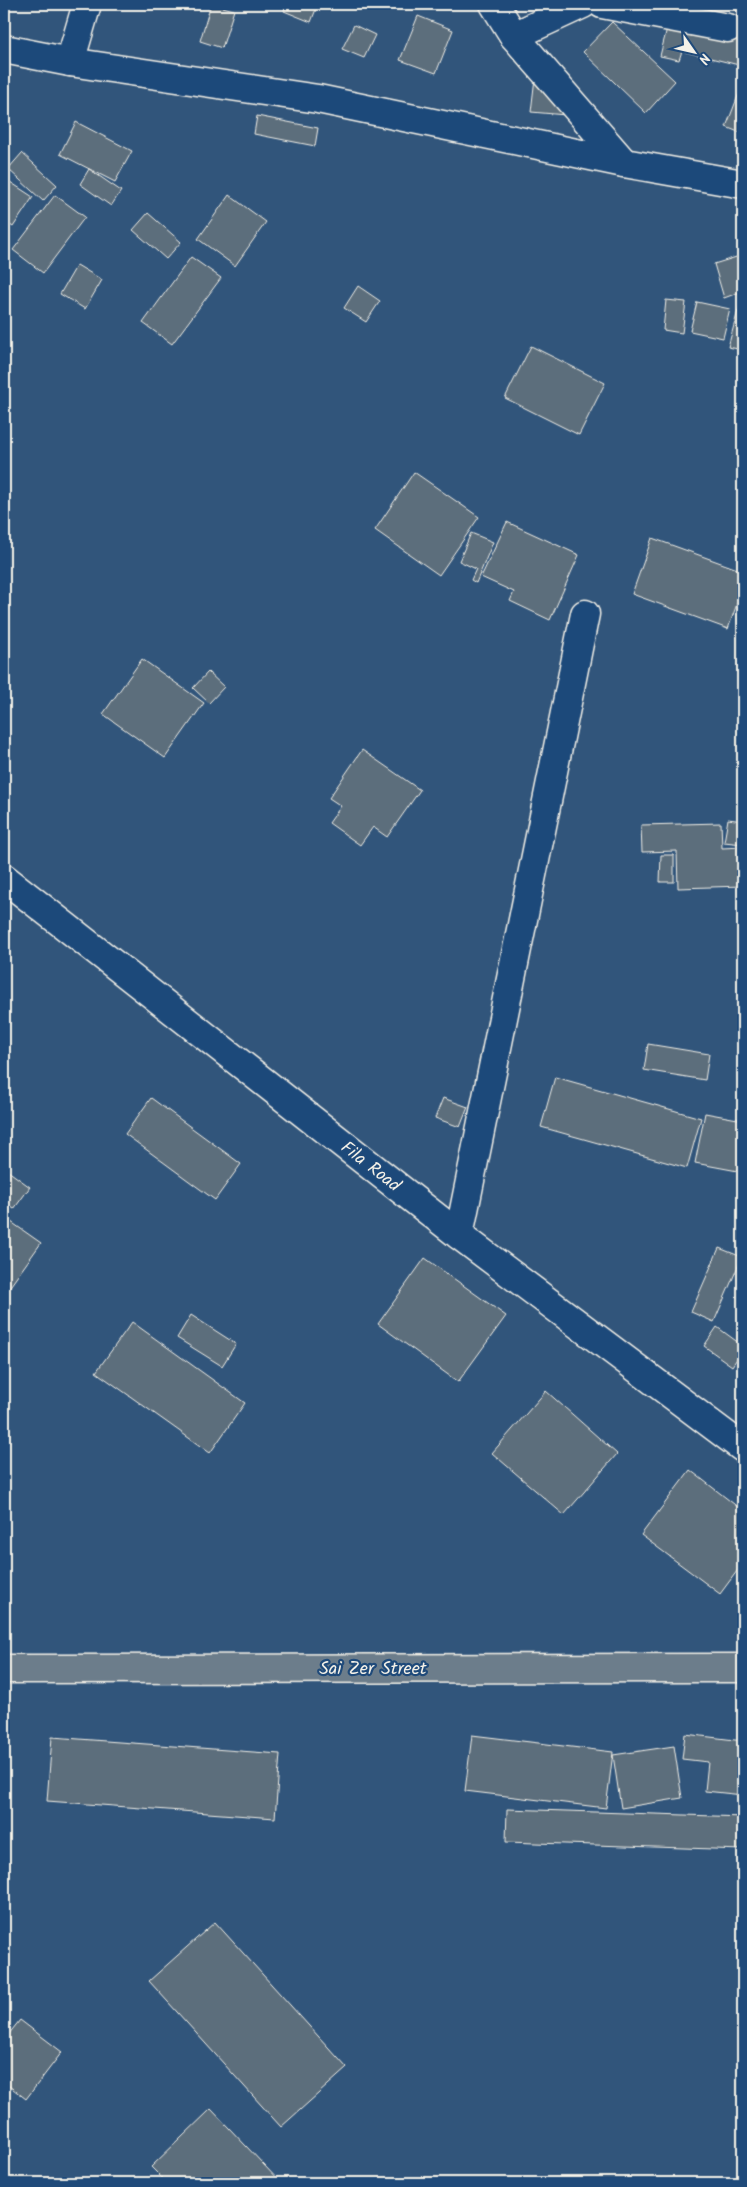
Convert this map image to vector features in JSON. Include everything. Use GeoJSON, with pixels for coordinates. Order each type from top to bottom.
{"type":"FeatureCollection","features":[{"type":"Feature","properties":{"kind":"highway","name":"Sai Zer Street"},"geometry":{"type":"LineString","coordinates":[[4,1669],[743,1668]]}},
{"type":"Feature","properties":{"kind":"street"},"geometry":{"type":"LineString","coordinates":[[70,62],[87,4]]}},
{"type":"Feature","properties":{"kind":"street"},"geometry":{"type":"LineString","coordinates":[[494,4],[514,36],[624,163]]}},
{"type":"Feature","properties":{"kind":"street"},"geometry":{"type":"LineString","coordinates":[[514,36],[583,4]]}},
{"type":"Feature","properties":{"kind":"street"},"geometry":{"type":"LineString","coordinates":[[602,4],[728,28]]}},
{"type":"Feature","properties":{"kind":"street"},"geometry":{"type":"LineString","coordinates":[[4,49],[70,62],[318,100],[624,163],[743,184]]}},
{"type":"Feature","properties":{"kind":"street"},"geometry":{"type":"LineString","coordinates":[[459,1235],[585,614]]}},
{"type":"Feature","properties":{"kind":"street","name":"Fila Road"},"geometry":{"type":"LineString","coordinates":[[4,878],[459,1235],[743,1448]]}},
{"type":"Feature","properties":{"kind":"building"},"geometry":{"type":"Polygon","coordinates":[[[211,4],[234,10],[222,48],[200,41],[211,4]]]}},
{"type":"Feature","properties":{"kind":"building"},"geometry":{"type":"Polygon","coordinates":[[[287,4],[318,4],[311,22],[284,11],[287,4]]]}},
{"type":"Feature","properties":{"kind":"building"},"geometry":{"type":"Polygon","coordinates":[[[673,4],[684,4],[743,18],[743,66],[682,51],[679,60],[660,56],[673,4]]]}},
{"type":"Feature","properties":{"kind":"building"},"geometry":{"type":"Polygon","coordinates":[[[418,16],[453,30],[436,73],[400,60],[418,16]]]}},
{"type":"Feature","properties":{"kind":"building"},"geometry":{"type":"Polygon","coordinates":[[[612,22],[675,81],[646,113],[583,52],[612,22]]]}},
{"type":"Feature","properties":{"kind":"building"},"geometry":{"type":"Polygon","coordinates":[[[354,25],[375,35],[364,58],[342,49],[354,25]]]}},
{"type":"Feature","properties":{"kind":"building"},"geometry":{"type":"Polygon","coordinates":[[[535,78],[566,115],[531,112],[535,78]]]}},
{"type":"Feature","properties":{"kind":"building"},"geometry":{"type":"Polygon","coordinates":[[[743,83],[743,126],[741,133],[726,127],[743,83]]]}},
{"type":"Feature","properties":{"kind":"building"},"geometry":{"type":"Polygon","coordinates":[[[257,116],[318,128],[315,146],[254,134],[257,116]]]}},
{"type":"Feature","properties":{"kind":"building"},"geometry":{"type":"Polygon","coordinates":[[[76,122],[132,151],[115,182],[60,154],[76,122]]]}},
{"type":"Feature","properties":{"kind":"building"},"geometry":{"type":"Polygon","coordinates":[[[22,153],[57,185],[43,201],[8,169],[22,153]]]}},
{"type":"Feature","properties":{"kind":"building"},"geometry":{"type":"Polygon","coordinates":[[[89,169],[121,191],[111,206],[80,184],[89,169]]]}},
{"type":"Feature","properties":{"kind":"building"},"geometry":{"type":"Polygon","coordinates":[[[4,178],[33,197],[13,227],[4,221],[4,178]]]}},
{"type":"Feature","properties":{"kind":"building"},"geometry":{"type":"Polygon","coordinates":[[[55,195],[85,217],[43,273],[13,250],[55,195]]]}},
{"type":"Feature","properties":{"kind":"building"},"geometry":{"type":"Polygon","coordinates":[[[229,195],[266,222],[235,266],[198,239],[229,195]]]}},
{"type":"Feature","properties":{"kind":"building"},"geometry":{"type":"Polygon","coordinates":[[[148,213],[181,242],[166,259],[133,230],[148,213]]]}},
{"type":"Feature","properties":{"kind":"building"},"geometry":{"type":"Polygon","coordinates":[[[743,255],[743,291],[724,298],[714,264],[743,255]]]}},
{"type":"Feature","properties":{"kind":"building"},"geometry":{"type":"Polygon","coordinates":[[[191,257],[221,278],[172,344],[143,323],[191,257]]]}},
{"type":"Feature","properties":{"kind":"building"},"geometry":{"type":"Polygon","coordinates":[[[77,265],[102,280],[85,309],[60,294],[77,265]]]}},
{"type":"Feature","properties":{"kind":"building"},"geometry":{"type":"Polygon","coordinates":[[[358,286],[380,301],[366,322],[344,308],[358,286]]]}},
{"type":"Feature","properties":{"kind":"building"},"geometry":{"type":"Polygon","coordinates":[[[666,300],[686,302],[682,333],[663,330],[666,300]]]}},
{"type":"Feature","properties":{"kind":"building"},"geometry":{"type":"Polygon","coordinates":[[[697,302],[730,309],[723,338],[690,331],[697,302]]]}},
{"type":"Feature","properties":{"kind":"building"},"geometry":{"type":"Polygon","coordinates":[[[739,307],[743,309],[743,350],[728,347],[739,307]]]}},
{"type":"Feature","properties":{"kind":"building"},"geometry":{"type":"Polygon","coordinates":[[[531,346],[605,383],[579,435],[505,398],[531,346]]]}},
{"type":"Feature","properties":{"kind":"building"},"geometry":{"type":"Polygon","coordinates":[[[414,472],[479,517],[439,575],[375,530],[414,472]]]}},
{"type":"Feature","properties":{"kind":"building"},"geometry":{"type":"Polygon","coordinates":[[[507,522],[579,555],[550,620],[510,601],[514,592],[481,577],[507,522]]]}},
{"type":"Feature","properties":{"kind":"building"},"geometry":{"type":"Polygon","coordinates":[[[471,533],[493,542],[476,583],[471,580],[476,569],[459,561],[471,533]]]}},
{"type":"Feature","properties":{"kind":"building"},"geometry":{"type":"Polygon","coordinates":[[[652,538],[743,571],[743,587],[728,629],[632,594],[652,538]]]}},
{"type":"Feature","properties":{"kind":"building"},"geometry":{"type":"Polygon","coordinates":[[[142,659],[204,703],[165,758],[103,714],[142,659]]]}},
{"type":"Feature","properties":{"kind":"building"},"geometry":{"type":"Polygon","coordinates":[[[208,672],[224,687],[209,703],[193,688],[208,672]]]}},
{"type":"Feature","properties":{"kind":"building"},"geometry":{"type":"Polygon","coordinates":[[[362,750],[420,790],[387,837],[373,827],[360,845],[329,823],[341,806],[329,798],[362,750]]]}},
{"type":"Feature","properties":{"kind":"building"},"geometry":{"type":"Polygon","coordinates":[[[728,819],[743,821],[743,844],[724,842],[728,819]]]}},
{"type":"Feature","properties":{"kind":"building"},"geometry":{"type":"Polygon","coordinates":[[[721,823],[722,848],[743,847],[743,886],[678,888],[677,851],[642,852],[641,825],[721,823]]]}},
{"type":"Feature","properties":{"kind":"building"},"geometry":{"type":"Polygon","coordinates":[[[661,855],[674,855],[674,882],[660,882],[661,855]]]}},
{"type":"Feature","properties":{"kind":"building"},"geometry":{"type":"Polygon","coordinates":[[[648,1044],[709,1054],[705,1080],[644,1070],[648,1044]]]}},
{"type":"Feature","properties":{"kind":"building"},"geometry":{"type":"Polygon","coordinates":[[[555,1077],[701,1118],[687,1168],[541,1127],[555,1077]]]}},
{"type":"Feature","properties":{"kind":"building"},"geometry":{"type":"Polygon","coordinates":[[[151,1098],[241,1164],[215,1200],[125,1134],[151,1098]]]}},
{"type":"Feature","properties":{"kind":"building"},"geometry":{"type":"Polygon","coordinates":[[[443,1098],[468,1107],[460,1127],[435,1118],[443,1098]]]}},
{"type":"Feature","properties":{"kind":"building"},"geometry":{"type":"Polygon","coordinates":[[[705,1113],[743,1120],[743,1172],[695,1163],[705,1113]]]}},
{"type":"Feature","properties":{"kind":"building"},"geometry":{"type":"Polygon","coordinates":[[[4,1168],[30,1187],[14,1209],[4,1202],[4,1168]]]}},
{"type":"Feature","properties":{"kind":"building"},"geometry":{"type":"Polygon","coordinates":[[[4,1217],[41,1243],[6,1292],[4,1291],[4,1217]]]}},
{"type":"Feature","properties":{"kind":"building"},"geometry":{"type":"Polygon","coordinates":[[[719,1248],[742,1257],[714,1322],[691,1312],[719,1248]]]}},
{"type":"Feature","properties":{"kind":"building"},"geometry":{"type":"Polygon","coordinates":[[[425,1258],[506,1316],[458,1382],[378,1324],[425,1258]]]}},
{"type":"Feature","properties":{"kind":"building"},"geometry":{"type":"Polygon","coordinates":[[[191,1315],[236,1344],[222,1366],[177,1338],[191,1315]]]}},
{"type":"Feature","properties":{"kind":"building"},"geometry":{"type":"Polygon","coordinates":[[[132,1322],[245,1403],[210,1453],[96,1372],[132,1322]]]}},
{"type":"Feature","properties":{"kind":"building"},"geometry":{"type":"Polygon","coordinates":[[[717,1327],[743,1346],[743,1350],[732,1366],[704,1346],[717,1327]]]}},
{"type":"Feature","properties":{"kind":"building"},"geometry":{"type":"Polygon","coordinates":[[[546,1391],[617,1454],[564,1515],[492,1453],[546,1391]]]}},
{"type":"Feature","properties":{"kind":"building"},"geometry":{"type":"Polygon","coordinates":[[[690,1470],[743,1511],[743,1563],[720,1594],[641,1535],[690,1470]]]}},
{"type":"Feature","properties":{"kind":"building"},"geometry":{"type":"Polygon","coordinates":[[[685,1734],[743,1741],[743,1795],[705,1791],[708,1762],[682,1759],[685,1734]]]}},
{"type":"Feature","properties":{"kind":"building"},"geometry":{"type":"Polygon","coordinates":[[[472,1735],[613,1752],[606,1808],[465,1791],[472,1735]]]}},
{"type":"Feature","properties":{"kind":"building"},"geometry":{"type":"Polygon","coordinates":[[[52,1737],[280,1754],[275,1818],[47,1801],[52,1737]]]}},
{"type":"Feature","properties":{"kind":"building"},"geometry":{"type":"Polygon","coordinates":[[[674,1746],[682,1798],[621,1808],[613,1755],[674,1746]]]}},
{"type":"Feature","properties":{"kind":"building"},"geometry":{"type":"Polygon","coordinates":[[[507,1809],[743,1817],[743,1850],[506,1842],[507,1809]]]}},
{"type":"Feature","properties":{"kind":"building"},"geometry":{"type":"Polygon","coordinates":[[[215,1922],[347,2068],[281,2127],[149,1981],[215,1922]]]}},
{"type":"Feature","properties":{"kind":"building"},"geometry":{"type":"Polygon","coordinates":[[[20,2020],[62,2052],[26,2099],[4,2082],[4,2032],[8,2035],[20,2020]]]}},
{"type":"Feature","properties":{"kind":"building"},"geometry":{"type":"Polygon","coordinates":[[[211,2109],[281,2183],[167,2183],[151,2167],[211,2109]]]}}]}
